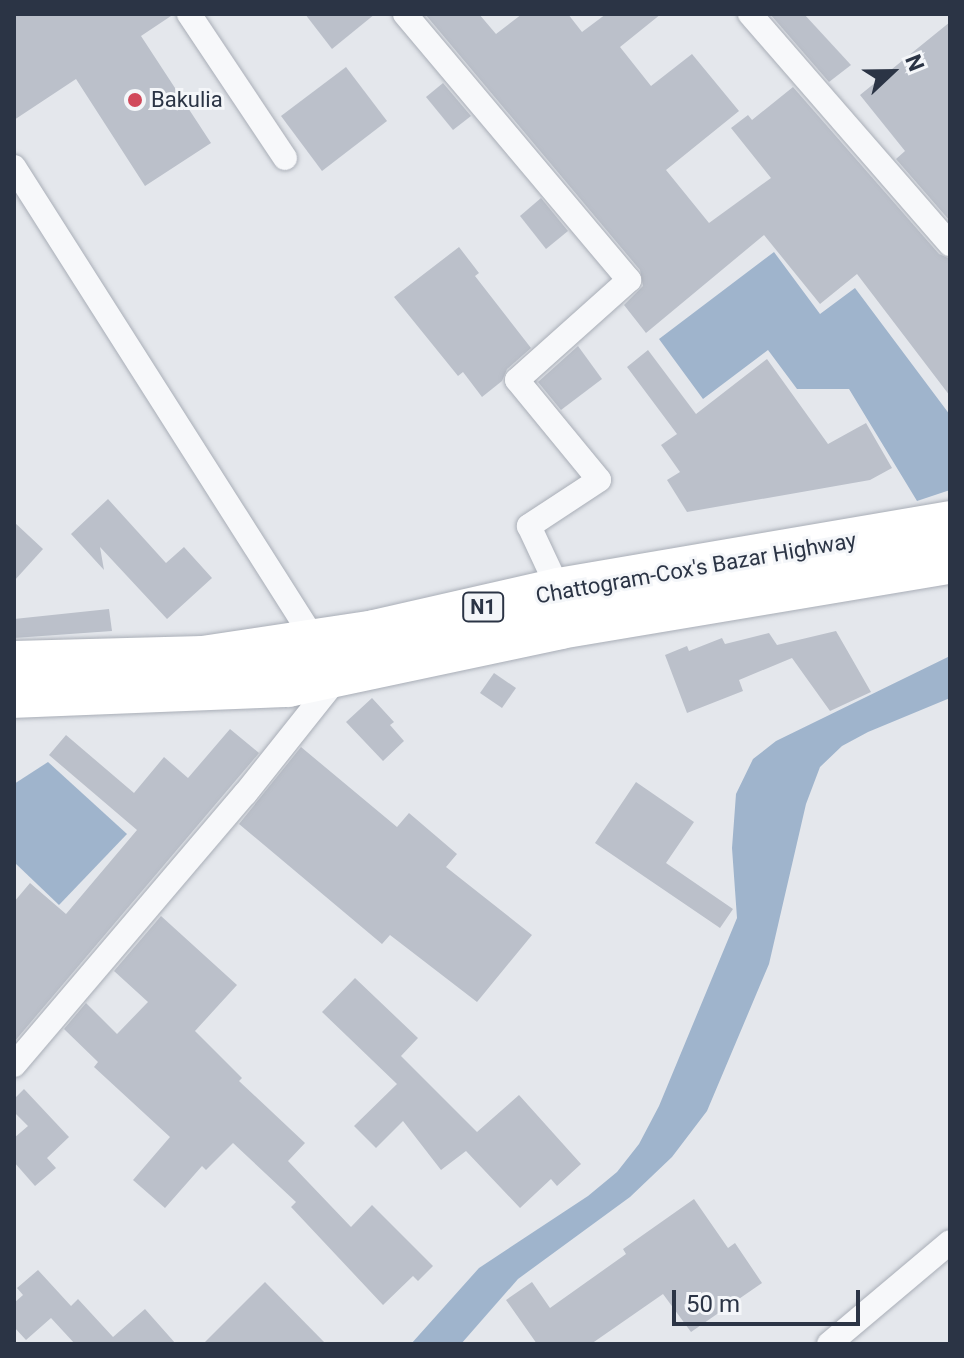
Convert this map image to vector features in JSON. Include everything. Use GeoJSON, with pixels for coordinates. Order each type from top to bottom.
{"type":"FeatureCollection","features":[{"type":"Feature","properties":{"kind":"highway","name":"Chattogram-Cox's Bazar Highway"},"geometry":{"type":"LineString","coordinates":[[14,696],[288,685],[327,658],[374,632],[559,590],[950,523]]}},
{"type":"Feature","properties":{"kind":"highway","name":"Chattogram-Cox's Bazar Highway"},"geometry":{"type":"LineString","coordinates":[[14,663],[327,658],[560,627],[950,562]]}},
{"type":"Feature","properties":{"kind":"street"},"geometry":{"type":"LineString","coordinates":[[189,14],[285,158]]}},
{"type":"Feature","properties":{"kind":"street"},"geometry":{"type":"LineString","coordinates":[[405,14],[629,280],[517,380],[599,480],[529,526],[559,590]]}},
{"type":"Feature","properties":{"kind":"street"},"geometry":{"type":"LineString","coordinates":[[750,14],[950,244]]}},
{"type":"Feature","properties":{"kind":"street"},"geometry":{"type":"LineString","coordinates":[[14,167],[327,658],[245,794],[14,1065]]}},
{"type":"Feature","properties":{"kind":"street"},"geometry":{"type":"LineString","coordinates":[[829,1344],[950,1242]]}},
{"type":"Feature","properties":{"kind":"water"},"geometry":{"type":"Polygon","coordinates":[[[774,252],[820,314],[855,288],[950,415],[950,490],[917,501],[849,389],[797,389],[768,350],[703,399],[659,339],[774,252]]]}},
{"type":"Feature","properties":{"kind":"water"},"geometry":{"type":"Polygon","coordinates":[[[950,656],[950,698],[868,732],[842,746],[820,767],[806,804],[769,964],[707,1111],[672,1157],[630,1197],[518,1279],[461,1344],[411,1344],[479,1268],[588,1196],[617,1172],[639,1144],[659,1106],[737,918],[732,848],[736,794],[753,759],[776,741],[950,656]]]}},
{"type":"Feature","properties":{"kind":"water"},"geometry":{"type":"Polygon","coordinates":[[[48,762],[127,834],[59,905],[14,862],[14,784],[48,762]]]}},
{"type":"Feature","properties":{"kind":"building","name":"Bakulia"},"geometry":{"type":"Polygon","coordinates":[[[14,14],[174,14],[141,36],[211,143],[145,186],[76,79],[14,120],[14,14]]]}},
{"type":"Feature","properties":{"kind":"building"},"geometry":{"type":"Polygon","coordinates":[[[305,14],[375,14],[332,49],[305,14]]]}},
{"type":"Feature","properties":{"kind":"building"},"geometry":{"type":"Polygon","coordinates":[[[425,14],[479,14],[496,34],[522,14],[568,14],[582,32],[606,14],[661,14],[620,47],[651,86],[692,54],[739,111],[666,170],[709,223],[771,178],[731,128],[748,115],[752,120],[793,87],[939,254],[950,259],[950,396],[857,274],[820,304],[764,235],[646,333],[624,305],[643,286],[640,270],[425,14]]]}},
{"type":"Feature","properties":{"kind":"building"},"geometry":{"type":"Polygon","coordinates":[[[770,14],[804,14],[851,65],[829,82],[770,14]]]}},
{"type":"Feature","properties":{"kind":"building"},"geometry":{"type":"Polygon","coordinates":[[[950,22],[950,221],[896,159],[905,151],[860,95],[950,22]]]}},
{"type":"Feature","properties":{"kind":"building"},"geometry":{"type":"Polygon","coordinates":[[[346,67],[387,121],[322,171],[281,116],[346,67]]]}},
{"type":"Feature","properties":{"kind":"building"},"geometry":{"type":"Polygon","coordinates":[[[443,83],[471,116],[453,130],[426,97],[443,83]]]}},
{"type":"Feature","properties":{"kind":"building"},"geometry":{"type":"Polygon","coordinates":[[[541,198],[568,231],[546,249],[520,216],[541,198]]]}},
{"type":"Feature","properties":{"kind":"building"},"geometry":{"type":"Polygon","coordinates":[[[459,247],[479,273],[475,276],[531,348],[507,369],[502,381],[482,397],[463,372],[458,376],[394,297],[459,247]]]}},
{"type":"Feature","properties":{"kind":"building"},"geometry":{"type":"Polygon","coordinates":[[[578,346],[602,379],[561,410],[538,382],[578,346]]]}},
{"type":"Feature","properties":{"kind":"building"},"geometry":{"type":"Polygon","coordinates":[[[648,350],[696,414],[767,359],[828,444],[866,423],[892,468],[870,480],[687,512],[667,480],[680,472],[661,445],[677,434],[627,367],[648,350]]]}},
{"type":"Feature","properties":{"kind":"building"},"geometry":{"type":"Polygon","coordinates":[[[108,499],[166,563],[184,547],[212,578],[167,619],[100,547],[104,570],[71,534],[108,499]]]}},
{"type":"Feature","properties":{"kind":"building"},"geometry":{"type":"Polygon","coordinates":[[[14,522],[43,549],[14,581],[14,522]]]}},
{"type":"Feature","properties":{"kind":"building"},"geometry":{"type":"Polygon","coordinates":[[[109,609],[112,631],[14,638],[14,619],[109,609]]]}},
{"type":"Feature","properties":{"kind":"building"},"geometry":{"type":"Polygon","coordinates":[[[836,631],[871,692],[830,711],[792,658],[739,680],[743,691],[687,713],[665,655],[687,646],[689,651],[722,638],[725,644],[769,633],[777,645],[836,631]]]}},
{"type":"Feature","properties":{"kind":"building"},"geometry":{"type":"Polygon","coordinates":[[[494,673],[516,688],[502,708],[480,693],[494,673]]]}},
{"type":"Feature","properties":{"kind":"building"},"geometry":{"type":"Polygon","coordinates":[[[372,698],[394,722],[390,725],[404,741],[383,761],[346,722],[372,698]]]}},
{"type":"Feature","properties":{"kind":"building"},"geometry":{"type":"Polygon","coordinates":[[[230,729],[259,753],[14,1042],[14,902],[30,883],[66,914],[137,830],[49,755],[66,735],[134,793],[164,757],[188,778],[230,729]]]}},
{"type":"Feature","properties":{"kind":"building"},"geometry":{"type":"Polygon","coordinates":[[[301,747],[397,827],[409,813],[457,854],[446,867],[532,935],[477,1002],[390,935],[382,944],[239,824],[301,747]]]}},
{"type":"Feature","properties":{"kind":"building"},"geometry":{"type":"Polygon","coordinates":[[[636,782],[694,822],[666,863],[733,909],[720,928],[595,843],[636,782]]]}},
{"type":"Feature","properties":{"kind":"building"},"geometry":{"type":"Polygon","coordinates":[[[161,916],[237,985],[195,1031],[242,1078],[239,1081],[305,1143],[288,1161],[351,1227],[372,1205],[433,1266],[418,1281],[413,1276],[383,1305],[291,1207],[296,1202],[233,1143],[206,1170],[202,1166],[165,1208],[133,1180],[170,1137],[94,1067],[98,1062],[64,1029],[86,1003],[117,1034],[148,1002],[114,971],[161,916]]]}},
{"type":"Feature","properties":{"kind":"building"},"geometry":{"type":"Polygon","coordinates":[[[355,978],[418,1038],[401,1056],[477,1132],[519,1095],[581,1164],[557,1186],[551,1179],[520,1208],[466,1151],[441,1170],[403,1121],[376,1148],[354,1126],[397,1084],[322,1012],[355,978]]]}},
{"type":"Feature","properties":{"kind":"building"},"geometry":{"type":"Polygon","coordinates":[[[24,1089],[69,1137],[47,1158],[56,1168],[35,1186],[14,1162],[14,1138],[28,1126],[14,1112],[14,1099],[24,1089]]]}},
{"type":"Feature","properties":{"kind":"building"},"geometry":{"type":"Polygon","coordinates":[[[694,1199],[728,1248],[735,1243],[762,1283],[691,1332],[663,1294],[591,1344],[537,1344],[506,1300],[532,1282],[550,1308],[626,1254],[623,1249],[694,1199]]]}},
{"type":"Feature","properties":{"kind":"building"},"geometry":{"type":"Polygon","coordinates":[[[38,1270],[71,1306],[78,1299],[113,1337],[145,1309],[176,1344],[75,1344],[51,1318],[26,1340],[14,1327],[14,1303],[23,1295],[17,1288],[38,1270]]]}},
{"type":"Feature","properties":{"kind":"building"},"geometry":{"type":"Polygon","coordinates":[[[265,1282],[326,1344],[203,1344],[265,1282]]]}},
{"type":"Feature","properties":{"kind":"place","name":"Bakulia"},"geometry":{"type":"Point","coordinates":[135,100]}}]}
